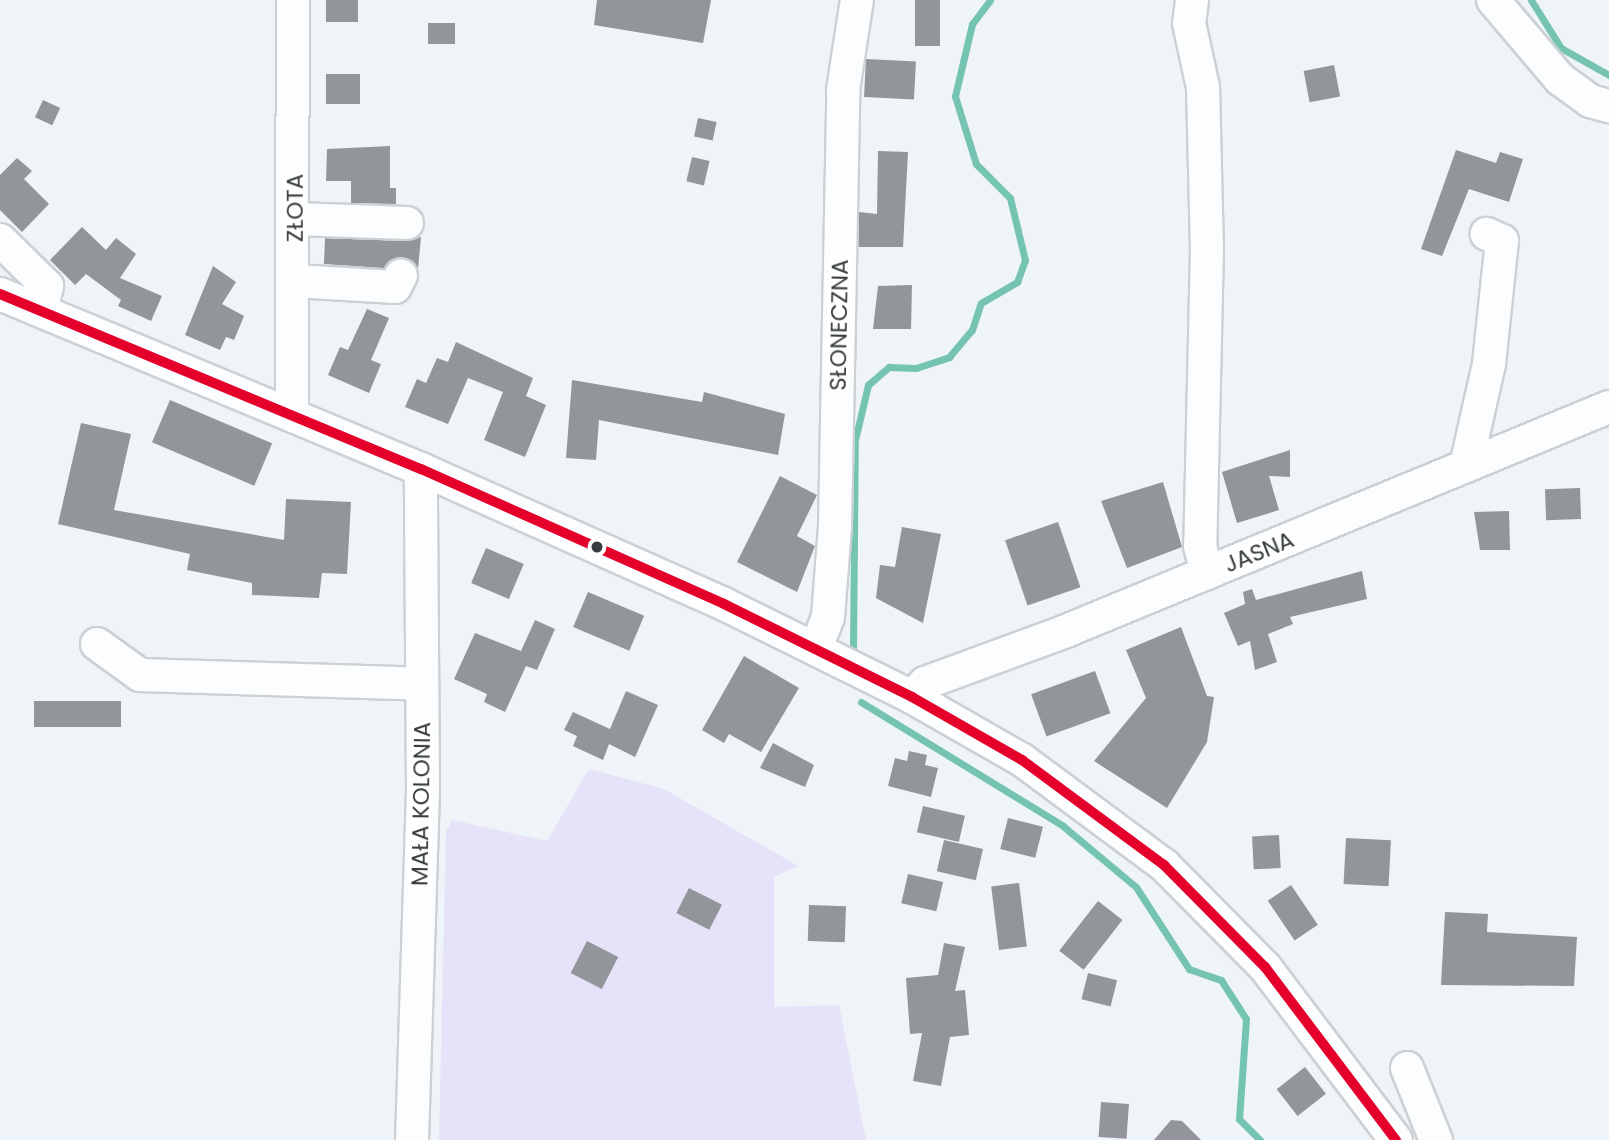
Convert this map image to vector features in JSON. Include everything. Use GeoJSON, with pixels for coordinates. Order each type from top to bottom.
{"type":"FeatureCollection","features":[{"type":"Feature","properties":{"kind":"street","name":"ZŁOTA"},"geometry":{"type":"LineString","coordinates":[[292,415],[295,281],[293,0]]}},
{"type":"Feature","properties":{"kind":"street","name":"SŁONECZNA"},"geometry":{"type":"LineString","coordinates":[[816,648],[828,617],[835,526],[843,90],[857,0]]}},
{"type":"Feature","properties":{"kind":"street"},"geometry":{"type":"LineString","coordinates":[[1192,0],[1189,23],[1204,101],[1200,546],[1207,573]]}},
{"type":"Feature","properties":{"kind":"street"},"geometry":{"type":"LineString","coordinates":[[1493,0],[1560,79],[1590,101],[1609,106]]}},
{"type":"Feature","properties":{"kind":"street"},"geometry":{"type":"LineString","coordinates":[[295,219],[407,223]]}},
{"type":"Feature","properties":{"kind":"street"},"geometry":{"type":"LineString","coordinates":[[1466,466],[1489,364],[1502,241],[1486,234]]}},
{"type":"Feature","properties":{"kind":"street"},"geometry":{"type":"LineString","coordinates":[[0,240],[47,286],[41,310]]}},
{"type":"Feature","properties":{"kind":"street"},"geometry":{"type":"LineString","coordinates":[[295,281],[395,287],[401,275]]}},
{"type":"Feature","properties":{"kind":"street"},"geometry":{"type":"LineString","coordinates":[[0,294],[421,468],[816,648],[912,697],[1032,767],[1164,865],[1265,967],[1396,1140]]}},
{"type":"Feature","properties":{"kind":"street","name":"JASNA"},"geometry":{"type":"LineString","coordinates":[[912,697],[925,683],[1207,573],[1609,407]]}},
{"type":"Feature","properties":{"kind":"street","name":"MAŁA KOLONIA"},"geometry":{"type":"LineString","coordinates":[[412,1140],[422,684],[421,468]]}},
{"type":"Feature","properties":{"kind":"street"},"geometry":{"type":"LineString","coordinates":[[97,644],[139,675],[422,684]]}},
{"type":"Feature","properties":{"kind":"street"},"geometry":{"type":"LineString","coordinates":[[1407,1068],[1436,1140]]}},
{"type":"Feature","properties":{"kind":"shaded area"},"geometry":{"type":"Polygon","coordinates":[[[589,769],[664,789],[798,866],[774,877],[774,1007],[839,1005],[866,1140],[439,1140],[446,832],[452,820],[547,841],[589,769]]]}},
{"type":"Feature","properties":{"kind":"building"},"geometry":{"type":"Polygon","coordinates":[[[326,0],[358,0],[358,22],[326,22],[326,0]]]}},
{"type":"Feature","properties":{"kind":"building"},"geometry":{"type":"Polygon","coordinates":[[[597,0],[711,0],[703,43],[594,25],[597,0]]]}},
{"type":"Feature","properties":{"kind":"building"},"geometry":{"type":"Polygon","coordinates":[[[915,0],[940,0],[940,46],[915,46],[915,0]]]}},
{"type":"Feature","properties":{"kind":"building"},"geometry":{"type":"Polygon","coordinates":[[[428,23],[455,23],[455,44],[428,44],[428,23]]]}},
{"type":"Feature","properties":{"kind":"building"},"geometry":{"type":"Polygon","coordinates":[[[866,59],[916,62],[914,100],[864,97],[866,59]]]}},
{"type":"Feature","properties":{"kind":"building"},"geometry":{"type":"Polygon","coordinates":[[[1334,65],[1340,96],[1310,102],[1304,71],[1334,65]]]}},
{"type":"Feature","properties":{"kind":"building"},"geometry":{"type":"Polygon","coordinates":[[[326,74],[360,74],[360,104],[326,104],[326,74]]]}},
{"type":"Feature","properties":{"kind":"building"},"geometry":{"type":"Polygon","coordinates":[[[43,100],[60,108],[52,125],[35,117],[43,100]]]}},
{"type":"Feature","properties":{"kind":"building"},"geometry":{"type":"Polygon","coordinates":[[[698,118],[717,122],[713,141],[694,137],[698,118]]]}},
{"type":"Feature","properties":{"kind":"building"},"geometry":{"type":"Polygon","coordinates":[[[390,146],[390,188],[396,188],[396,204],[351,203],[351,181],[326,181],[327,149],[390,146]]]}},
{"type":"Feature","properties":{"kind":"building"},"geometry":{"type":"Polygon","coordinates":[[[1456,150],[1496,163],[1500,152],[1523,159],[1509,202],[1469,189],[1442,256],[1421,249],[1456,150]]]}},
{"type":"Feature","properties":{"kind":"building"},"geometry":{"type":"Polygon","coordinates":[[[878,151],[908,152],[903,247],[858,247],[859,212],[877,214],[878,151]]]}},
{"type":"Feature","properties":{"kind":"building"},"geometry":{"type":"Polygon","coordinates":[[[692,157],[710,161],[704,185],[686,181],[692,157]]]}},
{"type":"Feature","properties":{"kind":"building"},"geometry":{"type":"Polygon","coordinates":[[[17,158],[32,171],[24,179],[49,204],[22,232],[0,210],[0,175],[17,158]]]}},
{"type":"Feature","properties":{"kind":"building"},"geometry":{"type":"Polygon","coordinates":[[[82,227],[106,250],[116,238],[136,254],[120,278],[162,296],[151,321],[118,306],[121,300],[86,274],[75,285],[50,260],[82,227]]]}},
{"type":"Feature","properties":{"kind":"building"},"geometry":{"type":"Polygon","coordinates":[[[421,237],[418,269],[401,257],[384,268],[324,264],[325,238],[406,241],[421,237]]]}},
{"type":"Feature","properties":{"kind":"building"},"geometry":{"type":"Polygon","coordinates":[[[213,266],[236,282],[222,304],[244,316],[234,340],[226,337],[220,350],[185,335],[213,266]]]}},
{"type":"Feature","properties":{"kind":"building"},"geometry":{"type":"Polygon","coordinates":[[[912,285],[911,329],[873,329],[878,286],[912,285]]]}},
{"type":"Feature","properties":{"kind":"building"},"geometry":{"type":"Polygon","coordinates":[[[367,309],[389,318],[371,360],[381,364],[369,393],[328,375],[340,347],[348,350],[367,309]]]}},
{"type":"Feature","properties":{"kind":"building"},"geometry":{"type":"Polygon","coordinates":[[[456,342],[533,378],[526,396],[546,405],[525,457],[484,440],[503,392],[468,378],[448,424],[405,407],[417,379],[426,383],[437,358],[448,362],[456,342]]]}},
{"type":"Feature","properties":{"kind":"building"},"geometry":{"type":"Polygon","coordinates":[[[572,380],[702,402],[704,392],[785,414],[778,455],[599,420],[596,460],[566,458],[572,380]]]}},
{"type":"Feature","properties":{"kind":"building"},"geometry":{"type":"Polygon","coordinates":[[[170,400],[272,443],[254,486],[152,442],[170,400]]]}},
{"type":"Feature","properties":{"kind":"building"},"geometry":{"type":"Polygon","coordinates":[[[81,423],[131,434],[114,510],[284,540],[286,499],[351,502],[347,574],[322,573],[319,598],[252,595],[252,583],[187,570],[190,554],[58,524],[81,423]]]}},
{"type":"Feature","properties":{"kind":"building"},"geometry":{"type":"Polygon","coordinates":[[[1290,450],[1290,477],[1269,476],[1279,510],[1237,523],[1222,472],[1290,450]]]}},
{"type":"Feature","properties":{"kind":"building"},"geometry":{"type":"Polygon","coordinates":[[[780,476],[817,495],[797,536],[815,546],[797,592],[737,562],[780,476]]]}},
{"type":"Feature","properties":{"kind":"building"},"geometry":{"type":"Polygon","coordinates":[[[1163,482],[1182,547],[1127,568],[1101,501],[1163,482]]]}},
{"type":"Feature","properties":{"kind":"building"},"geometry":{"type":"Polygon","coordinates":[[[1580,488],[1581,519],[1546,520],[1545,489],[1580,488]]]}},
{"type":"Feature","properties":{"kind":"building"},"geometry":{"type":"Polygon","coordinates":[[[1509,511],[1510,550],[1480,550],[1474,512],[1509,511]]]}},
{"type":"Feature","properties":{"kind":"building"},"geometry":{"type":"Polygon","coordinates":[[[1058,522],[1080,587],[1028,605],[1005,540],[1058,522]]]}},
{"type":"Feature","properties":{"kind":"building"},"geometry":{"type":"Polygon","coordinates":[[[902,527],[941,534],[923,623],[876,598],[880,565],[895,567],[902,527]]]}},
{"type":"Feature","properties":{"kind":"building"},"geometry":{"type":"Polygon","coordinates":[[[486,548],[524,564],[509,599],[471,583],[486,548]]]}},
{"type":"Feature","properties":{"kind":"building"},"geometry":{"type":"Polygon","coordinates":[[[1362,571],[1367,599],[1290,617],[1293,624],[1268,634],[1277,662],[1255,670],[1250,641],[1238,646],[1224,613],[1245,604],[1243,592],[1252,589],[1256,600],[1362,571]]]}},
{"type":"Feature","properties":{"kind":"building"},"geometry":{"type":"Polygon","coordinates":[[[588,592],[644,616],[629,651],[573,627],[588,592]]]}},
{"type":"Feature","properties":{"kind":"building"},"geometry":{"type":"Polygon","coordinates":[[[535,620],[555,629],[537,670],[526,666],[505,712],[484,702],[487,694],[454,679],[475,633],[521,651],[535,620]]]}},
{"type":"Feature","properties":{"kind":"building"},"geometry":{"type":"Polygon","coordinates":[[[1181,627],[1207,696],[1214,697],[1207,742],[1167,808],[1094,761],[1146,698],[1126,650],[1181,627]]]}},
{"type":"Feature","properties":{"kind":"building"},"geometry":{"type":"Polygon","coordinates":[[[744,656],[799,688],[761,752],[729,734],[724,743],[702,730],[744,656]]]}},
{"type":"Feature","properties":{"kind":"building"},"geometry":{"type":"Polygon","coordinates":[[[1095,671],[1110,713],[1046,737],[1031,694],[1095,671]]]}},
{"type":"Feature","properties":{"kind":"building"},"geometry":{"type":"Polygon","coordinates":[[[626,691],[658,705],[635,757],[609,744],[603,760],[573,746],[577,736],[564,730],[573,712],[610,729],[626,691]]]}},
{"type":"Feature","properties":{"kind":"building"},"geometry":{"type":"Polygon","coordinates":[[[34,701],[121,701],[121,727],[34,727],[34,701]]]}},
{"type":"Feature","properties":{"kind":"building"},"geometry":{"type":"Polygon","coordinates":[[[773,743],[814,765],[805,787],[760,768],[773,743]]]}},
{"type":"Feature","properties":{"kind":"building"},"geometry":{"type":"Polygon","coordinates":[[[909,751],[927,755],[925,765],[938,768],[931,797],[888,786],[895,758],[907,761],[909,751]]]}},
{"type":"Feature","properties":{"kind":"building"},"geometry":{"type":"Polygon","coordinates":[[[923,806],[965,816],[959,842],[917,832],[923,806]]]}},
{"type":"Feature","properties":{"kind":"building"},"geometry":{"type":"Polygon","coordinates":[[[1008,818],[1043,827],[1035,858],[1000,849],[1008,818]]]}},
{"type":"Feature","properties":{"kind":"building"},"geometry":{"type":"Polygon","coordinates":[[[1279,835],[1281,868],[1254,869],[1252,836],[1279,835]]]}},
{"type":"Feature","properties":{"kind":"building"},"geometry":{"type":"Polygon","coordinates":[[[1346,838],[1391,840],[1389,886],[1344,884],[1346,838]]]}},
{"type":"Feature","properties":{"kind":"building"},"geometry":{"type":"Polygon","coordinates":[[[944,840],[983,849],[976,880],[937,871],[944,840]]]}},
{"type":"Feature","properties":{"kind":"building"},"geometry":{"type":"Polygon","coordinates":[[[908,874],[943,882],[936,911],[901,903],[908,874]]]}},
{"type":"Feature","properties":{"kind":"building"},"geometry":{"type":"Polygon","coordinates":[[[1019,883],[1027,947],[999,950],[991,886],[1019,883]]]}},
{"type":"Feature","properties":{"kind":"building"},"geometry":{"type":"Polygon","coordinates":[[[1291,885],[1318,925],[1295,940],[1268,901],[1291,885]]]}},
{"type":"Feature","properties":{"kind":"building"},"geometry":{"type":"Polygon","coordinates":[[[689,888],[722,905],[709,930],[676,913],[689,888]]]}},
{"type":"Feature","properties":{"kind":"building"},"geometry":{"type":"Polygon","coordinates":[[[1098,901],[1122,920],[1084,970],[1059,951],[1098,901]]]}},
{"type":"Feature","properties":{"kind":"building"},"geometry":{"type":"Polygon","coordinates":[[[809,905],[846,906],[845,942],[808,941],[809,905]]]}},
{"type":"Feature","properties":{"kind":"building"},"geometry":{"type":"Polygon","coordinates":[[[1445,912],[1488,914],[1487,932],[1577,937],[1574,986],[1441,985],[1445,912]]]}},
{"type":"Feature","properties":{"kind":"building"},"geometry":{"type":"Polygon","coordinates":[[[587,941],[618,957],[602,989],[571,973],[587,941]]]}},
{"type":"Feature","properties":{"kind":"building"},"geometry":{"type":"Polygon","coordinates":[[[944,943],[965,947],[955,991],[965,990],[969,1035],[950,1037],[941,1086],[913,1081],[922,1033],[910,1034],[906,978],[938,975],[944,943]]]}},
{"type":"Feature","properties":{"kind":"building"},"geometry":{"type":"Polygon","coordinates":[[[1088,973],[1117,980],[1111,1006],[1081,999],[1088,973]]]}},
{"type":"Feature","properties":{"kind":"building"},"geometry":{"type":"Polygon","coordinates":[[[1305,1067],[1326,1094],[1298,1116],[1277,1089],[1305,1067]]]}},
{"type":"Feature","properties":{"kind":"building"},"geometry":{"type":"Polygon","coordinates":[[[1101,1102],[1129,1104],[1126,1139],[1099,1137],[1101,1102]]]}},
{"type":"Feature","properties":{"kind":"building"},"geometry":{"type":"Polygon","coordinates":[[[1171,1120],[1182,1121],[1201,1140],[1154,1140],[1171,1120]]]}},
{"type":"Feature","properties":{"kind":"waterway"},"geometry":{"type":"LineString","coordinates":[[853,650],[855,440],[868,385],[889,367],[916,368],[949,357],[972,330],[981,303],[1017,282],[1025,260],[1010,198],[976,164],[955,96],[972,24],[990,0]]}},
{"type":"Feature","properties":{"kind":"waterway"},"geometry":{"type":"LineString","coordinates":[[1531,0],[1561,48],[1609,75]]}},
{"type":"Feature","properties":{"kind":"waterway"},"geometry":{"type":"LineString","coordinates":[[861,702],[1063,826],[1136,887],[1189,969],[1221,980],[1246,1019],[1239,1119],[1260,1140]]}},
{"type":"Feature","properties":{"kind":"transit line"},"geometry":{"type":"LineString","coordinates":[[0,294],[421,469],[724,604],[912,697],[1022,760],[1164,865],[1265,967],[1396,1140]]}}]}
